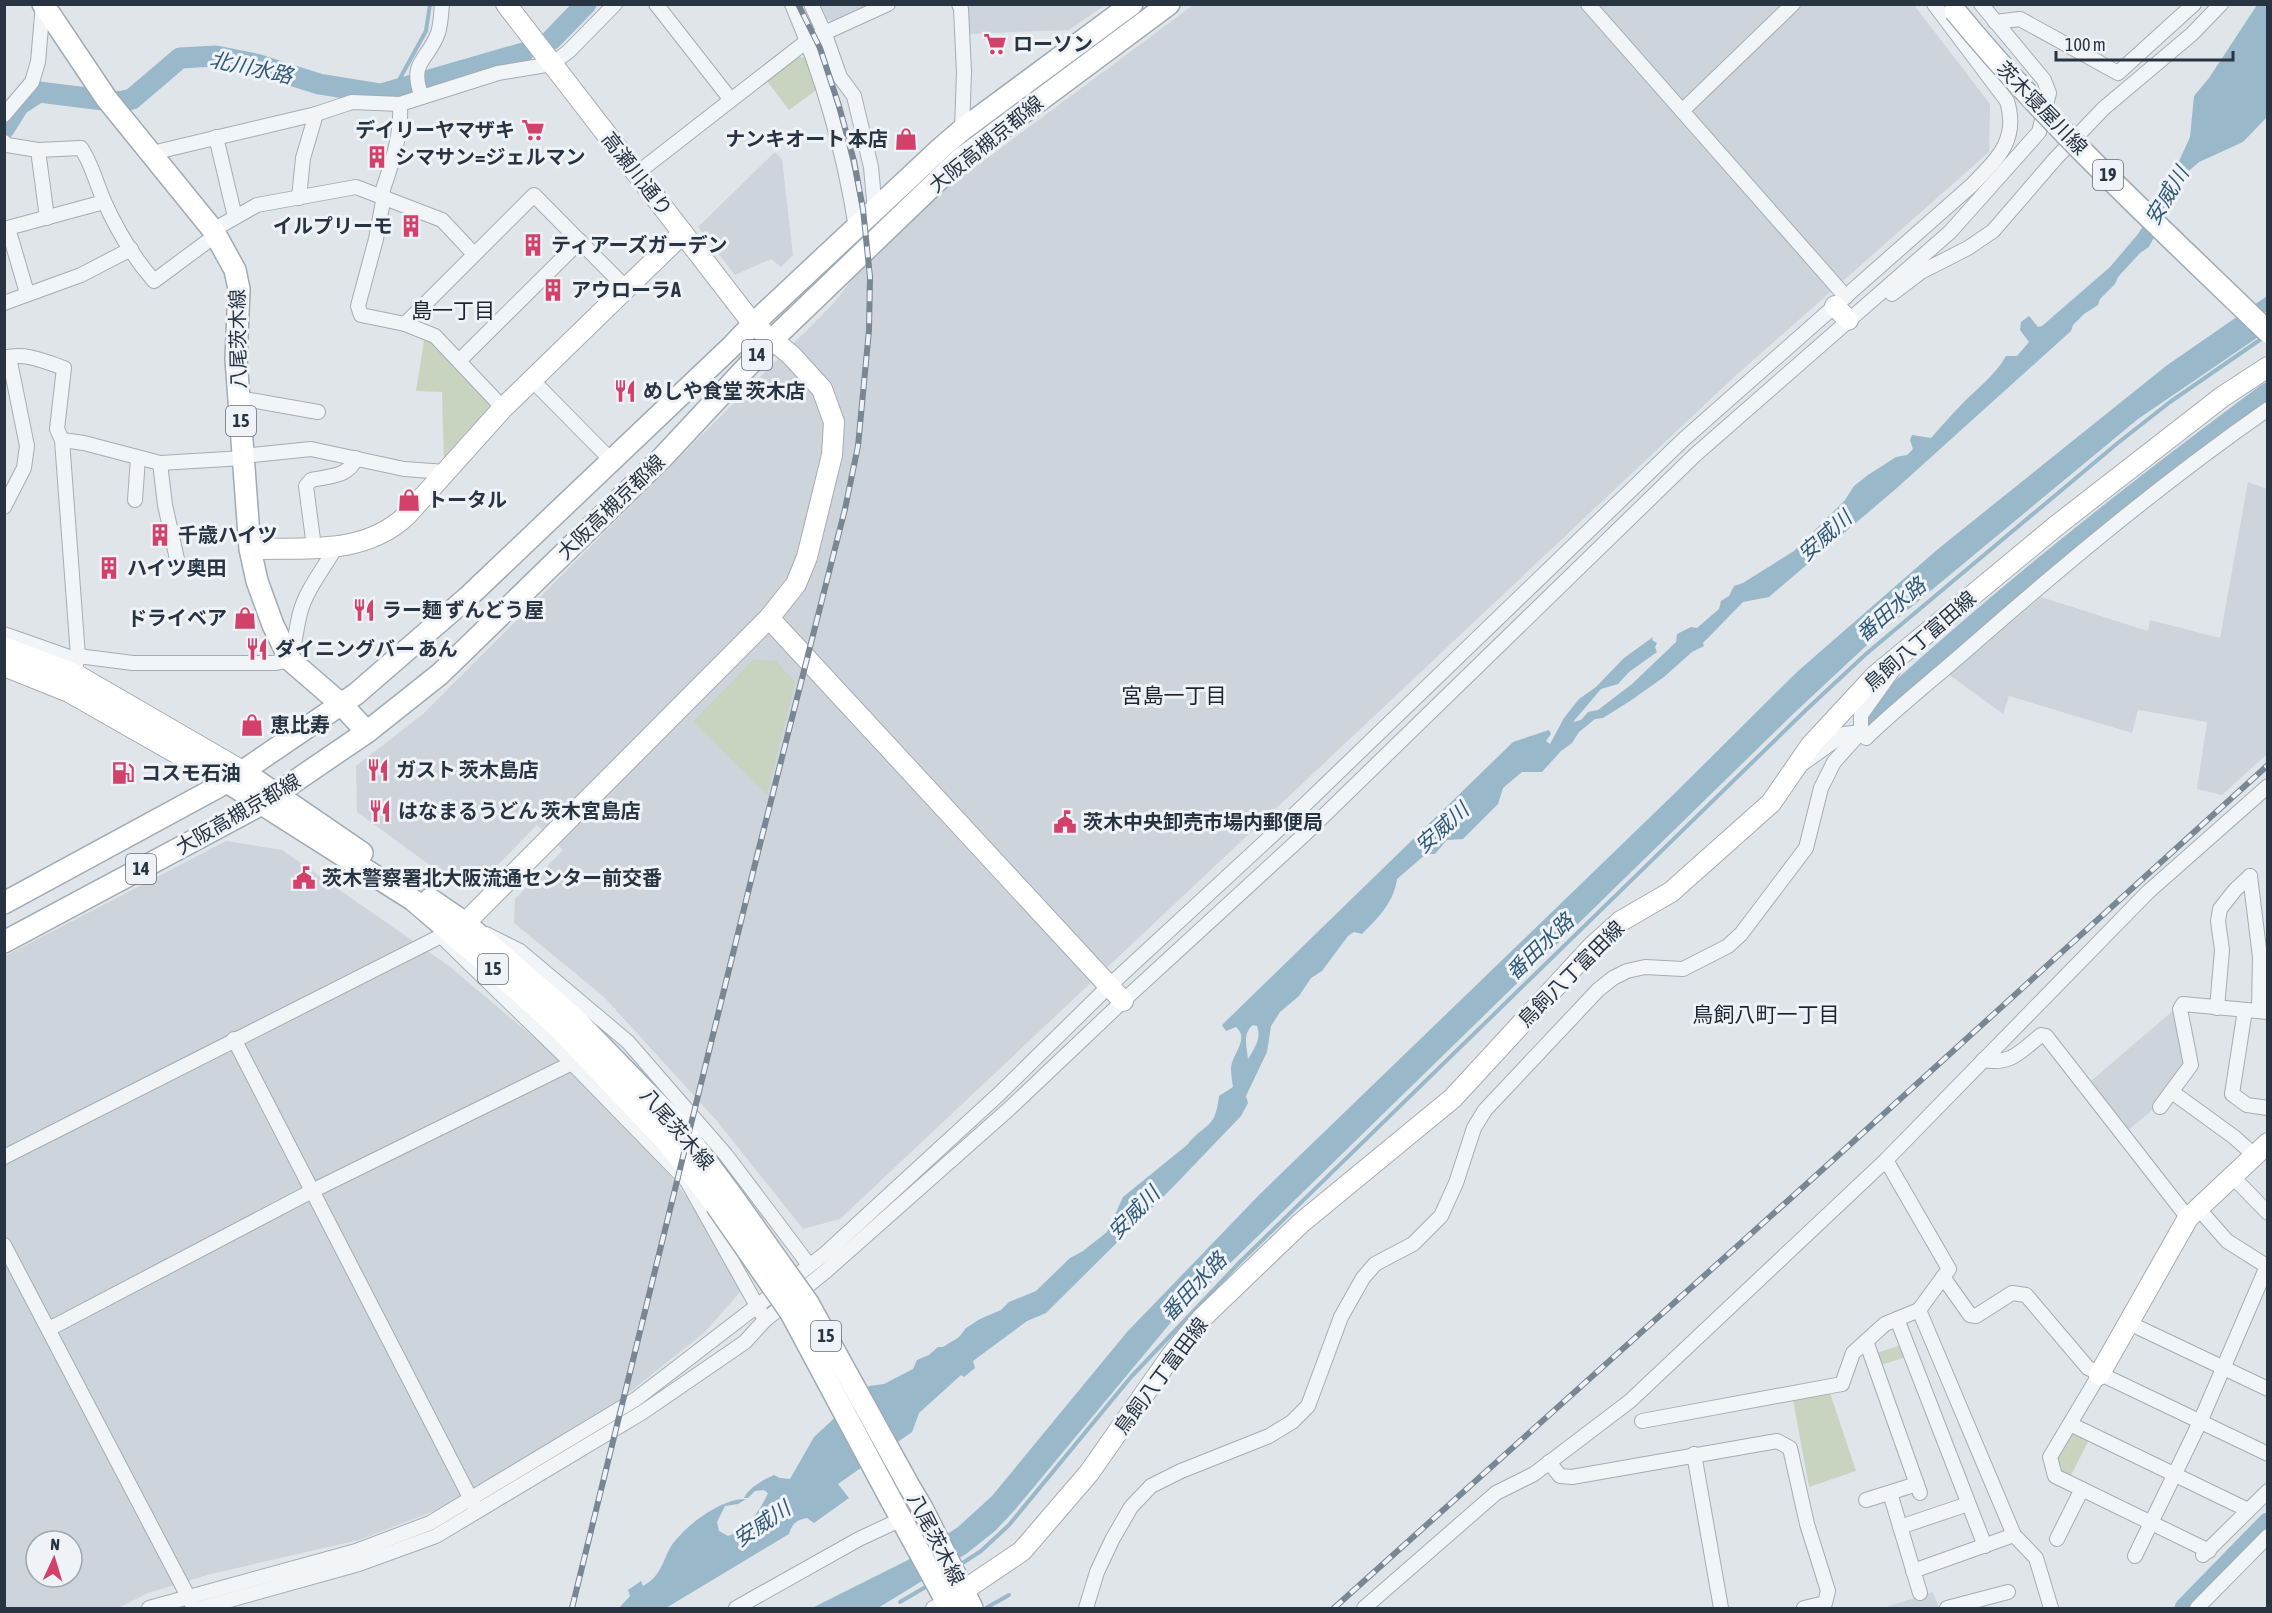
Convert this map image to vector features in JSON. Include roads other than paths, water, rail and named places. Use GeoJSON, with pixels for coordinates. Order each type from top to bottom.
{"type":"FeatureCollection","features":[{"type":"Feature","properties":{"kind":"main road","name":"大阪高槻京都線"},"geometry":{"type":"LineString","coordinates":[[4,903],[235,777],[342,705],[468,597],[753,324],[962,130],[1132,4]]}},
{"type":"Feature","properties":{"kind":"main road","name":"大阪高槻京都線"},"geometry":{"type":"LineString","coordinates":[[4,942],[269,800],[368,732],[440,674],[662,458],[772,340],[958,161],[1169,4]]}},
{"type":"Feature","properties":{"kind":"main road","name":"八尾茨木線"},"geometry":{"type":"LineString","coordinates":[[43,5],[111,103],[215,232],[235,270],[239,289],[236,359],[250,549],[265,602],[290,660],[342,705],[368,732]]}},
{"type":"Feature","properties":{"kind":"main road","name":"茨木寝屋川線"},"geometry":{"type":"LineString","coordinates":[[1957,7],[2010,56],[2069,118],[2268,312]]}},
{"type":"Feature","properties":{"kind":"main road","name":"茨木寝屋川線"},"geometry":{"type":"LineString","coordinates":[[1957,7],[2000,66],[2268,332]]}},
{"type":"Feature","properties":{"kind":"main road","name":"八尾茨木線"},"geometry":{"type":"LineString","coordinates":[[235,777],[413,900],[512,985],[561,1030],[723,1199],[808,1303],[930,1523],[954,1599]]}},
{"type":"Feature","properties":{"kind":"main road","name":"八尾茨木線"},"geometry":{"type":"LineString","coordinates":[[269,800],[465,923],[573,1017],[681,1130],[791,1312],[906,1527],[954,1599]]}},
{"type":"Feature","properties":{"kind":"main road"},"geometry":{"type":"LineString","coordinates":[[413,900],[441,936]]}},
{"type":"Feature","properties":{"kind":"main road"},"geometry":{"type":"LineString","coordinates":[[465,959],[512,985]]}},
{"type":"Feature","properties":{"kind":"street"},"geometry":{"type":"LineString","coordinates":[[420,89],[418,66],[438,33],[442,4]]}},
{"type":"Feature","properties":{"kind":"street","name":"高瀬川通り"},"geometry":{"type":"LineString","coordinates":[[465,923],[769,618],[788,596],[802,570],[811,542],[834,439],[834,422],[822,389],[791,355],[753,324],[506,4]]}},
{"type":"Feature","properties":{"kind":"street"},"geometry":{"type":"LineString","coordinates":[[152,153],[316,114],[352,102],[400,104],[420,89],[552,64],[569,51],[615,4]]}},
{"type":"Feature","properties":{"kind":"street"},"geometry":{"type":"LineString","coordinates":[[656,4],[731,100]]}},
{"type":"Feature","properties":{"kind":"street"},"geometry":{"type":"LineString","coordinates":[[792,4],[807,41],[837,134],[856,228]]}},
{"type":"Feature","properties":{"kind":"street"},"geometry":{"type":"LineString","coordinates":[[811,4],[840,77],[854,96],[870,167],[875,211]]}},
{"type":"Feature","properties":{"kind":"street"},"geometry":{"type":"LineString","coordinates":[[636,174],[807,41],[888,4]]}},
{"type":"Feature","properties":{"kind":"street"},"geometry":{"type":"LineString","coordinates":[[959,4],[964,72],[962,130]]}},
{"type":"Feature","properties":{"kind":"street"},"geometry":{"type":"LineString","coordinates":[[1588,4],[1682,111],[1843,307]]}},
{"type":"Feature","properties":{"kind":"street"},"geometry":{"type":"LineString","coordinates":[[149,1608],[192,1603],[356,1551],[430,1523],[474,1505],[643,1413],[745,1342],[765,1320],[832,1265],[1009,1109],[1305,834],[1996,160],[2009,138],[2012,118],[2007,101],[1934,4]]}},
{"type":"Feature","properties":{"kind":"street"},"geometry":{"type":"LineString","coordinates":[[1875,298],[1950,232],[2039,132],[2049,93],[2044,80],[1981,4]]}},
{"type":"Feature","properties":{"kind":"street"},"geometry":{"type":"LineString","coordinates":[[1995,22],[2020,19],[2118,73],[2194,4]]}},
{"type":"Feature","properties":{"kind":"street"},"geometry":{"type":"LineString","coordinates":[[201,1608],[359,1564],[436,1536],[474,1505],[636,1399],[826,1253],[998,1095],[1109,986],[1302,808],[1684,439],[1843,307],[1875,298],[1887,298],[1921,272],[1968,248],[1993,231],[2056,158],[2104,108],[2192,34],[2221,4]]}},
{"type":"Feature","properties":{"kind":"street"},"geometry":{"type":"LineString","coordinates":[[4,115],[32,82],[38,62],[43,5]]}},
{"type":"Feature","properties":{"kind":"street"},"geometry":{"type":"LineString","coordinates":[[1682,111],[1792,5]]}},
{"type":"Feature","properties":{"kind":"street"},"geometry":{"type":"LineString","coordinates":[[2007,101],[2023,104],[2043,100],[2049,93]]}},
{"type":"Feature","properties":{"kind":"street"},"geometry":{"type":"LineString","coordinates":[[400,104],[399,133],[383,196],[376,240],[358,306],[360,315],[405,324],[435,336],[503,408]]}},
{"type":"Feature","properties":{"kind":"street"},"geometry":{"type":"LineString","coordinates":[[298,198],[303,158],[316,114]]}},
{"type":"Feature","properties":{"kind":"street"},"geometry":{"type":"LineString","coordinates":[[216,137],[236,217]]}},
{"type":"Feature","properties":{"kind":"street"},"geometry":{"type":"LineString","coordinates":[[6,144],[38,150],[81,148],[87,156],[104,202],[131,249],[154,281],[215,232],[257,205],[356,187],[442,220],[474,254]]}},
{"type":"Feature","properties":{"kind":"street"},"geometry":{"type":"LineString","coordinates":[[38,150],[47,218]]}},
{"type":"Feature","properties":{"kind":"street"},"geometry":{"type":"LineString","coordinates":[[405,324],[534,195],[626,288]]}},
{"type":"Feature","properties":{"kind":"street"},"geometry":{"type":"LineString","coordinates":[[27,293],[6,229],[104,202]]}},
{"type":"Feature","properties":{"kind":"street"},"geometry":{"type":"LineString","coordinates":[[250,549],[336,547],[365,542],[391,528],[406,516],[503,408],[683,233]]}},
{"type":"Feature","properties":{"kind":"street"},"geometry":{"type":"LineString","coordinates":[[459,361],[580,241]]}},
{"type":"Feature","properties":{"kind":"street"},"geometry":{"type":"LineString","coordinates":[[4,303],[81,275],[131,249]]}},
{"type":"Feature","properties":{"kind":"street"},"geometry":{"type":"LineString","coordinates":[[4,507],[24,468],[27,446],[7,357],[24,355],[63,368],[57,429],[62,440],[75,670]]}},
{"type":"Feature","properties":{"kind":"street","name":"鳥飼八丁富田線"},"geometry":{"type":"LineString","coordinates":[[954,1599],[1022,1551],[1089,1473],[1171,1356],[1202,1318],[1301,1223],[1454,1098],[1592,947],[1621,921],[1671,892],[1771,803],[1811,745],[1867,685],[2065,519],[2222,397],[2267,368]]}},
{"type":"Feature","properties":{"kind":"street"},"geometry":{"type":"LineString","coordinates":[[533,381],[611,460]]}},
{"type":"Feature","properties":{"kind":"street"},"geometry":{"type":"LineString","coordinates":[[239,398],[318,412]]}},
{"type":"Feature","properties":{"kind":"street"},"geometry":{"type":"LineString","coordinates":[[1907,650],[1861,715],[1861,732],[1866,738],[1897,707],[1946,669],[2099,537],[2220,442],[2268,409]]}},
{"type":"Feature","properties":{"kind":"street"},"geometry":{"type":"LineString","coordinates":[[62,440],[84,442],[160,463],[244,457],[310,449],[404,469],[446,472]]}},
{"type":"Feature","properties":{"kind":"street"},"geometry":{"type":"LineString","coordinates":[[135,500],[138,458]]}},
{"type":"Feature","properties":{"kind":"street"},"geometry":{"type":"LineString","coordinates":[[314,547],[306,486],[311,480],[344,473],[352,467],[356,458]]}},
{"type":"Feature","properties":{"kind":"street"},"geometry":{"type":"LineString","coordinates":[[160,463],[165,505],[177,559]]}},
{"type":"Feature","properties":{"kind":"street"},"geometry":{"type":"LineString","coordinates":[[4,666],[75,670],[133,663],[276,663],[290,660],[295,646],[300,614],[306,599],[336,547]]}},
{"type":"Feature","properties":{"kind":"street"},"geometry":{"type":"LineString","coordinates":[[769,618],[1123,1001]]}},
{"type":"Feature","properties":{"kind":"street"},"geometry":{"type":"LineString","coordinates":[[4,634],[75,670],[235,777]]}},
{"type":"Feature","properties":{"kind":"street"},"geometry":{"type":"LineString","coordinates":[[4,647],[75,670]]}},
{"type":"Feature","properties":{"kind":"street"},"geometry":{"type":"LineString","coordinates":[[1794,770],[1844,734],[1861,732]]}},
{"type":"Feature","properties":{"kind":"street"},"geometry":{"type":"LineString","coordinates":[[1086,1608],[1097,1572],[1112,1540],[1131,1507],[1151,1486],[1181,1471],[1269,1436],[1292,1422],[1308,1406],[1341,1317],[1363,1278],[1375,1264],[1413,1244],[1441,1216],[1456,1183],[1474,1128],[1485,1110],[1598,990],[1613,978],[1627,971],[1645,968],[1683,969],[1728,946],[1741,934],[1806,848],[1821,788],[1834,762],[1861,732]]}},
{"type":"Feature","properties":{"kind":"street"},"geometry":{"type":"LineString","coordinates":[[1364,1608],[1496,1493],[1534,1474],[1630,1401],[1886,1160],[2148,892],[2268,786]]}},
{"type":"Feature","properties":{"kind":"street"},"geometry":{"type":"LineString","coordinates":[[2217,1008],[2222,950],[2218,921],[2220,909],[2250,876],[2260,957],[2257,1011],[2232,1094],[2247,1105],[2268,1107]]}},
{"type":"Feature","properties":{"kind":"street"},"geometry":{"type":"LineString","coordinates":[[465,923],[520,951],[628,1042],[726,1155],[809,1265]]}},
{"type":"Feature","properties":{"kind":"street"},"geometry":{"type":"LineString","coordinates":[[4,1156],[441,936],[572,1063],[687,1181],[765,1320]]}},
{"type":"Feature","properties":{"kind":"street"},"geometry":{"type":"LineString","coordinates":[[2160,1107],[2191,1065],[2180,1009],[2183,1004],[2257,1011]]}},
{"type":"Feature","properties":{"kind":"street"},"geometry":{"type":"LineString","coordinates":[[1983,1060],[1997,1062],[2010,1060],[2041,1035],[2046,1036],[2193,1213],[2227,1241],[2267,1266],[2200,1422],[2135,1556]]}},
{"type":"Feature","properties":{"kind":"street"},"geometry":{"type":"LineString","coordinates":[[234,1039],[474,1505]]}},
{"type":"Feature","properties":{"kind":"street"},"geometry":{"type":"LineString","coordinates":[[49,1329],[312,1191],[572,1063]]}},
{"type":"Feature","properties":{"kind":"street"},"geometry":{"type":"LineString","coordinates":[[2172,1092],[2234,1137],[2261,1149],[2193,1213],[2050,1457],[2055,1476],[2151,1521],[2205,1554],[2268,1491]]}},
{"type":"Feature","properties":{"kind":"street"},"geometry":{"type":"LineString","coordinates":[[1641,1421],[1842,1384],[1853,1353],[1885,1324],[1919,1310],[1948,1269],[1886,1160]]}},
{"type":"Feature","properties":{"kind":"street"},"geometry":{"type":"LineString","coordinates":[[2232,1176],[2268,1213]]}},
{"type":"Feature","properties":{"kind":"street"},"geometry":{"type":"LineString","coordinates":[[4,1245],[192,1603]]}},
{"type":"Feature","properties":{"kind":"street"},"geometry":{"type":"LineString","coordinates":[[1943,1277],[1970,1314],[1976,1316],[2012,1293],[2026,1295],[2088,1368],[2268,1454]]}},
{"type":"Feature","properties":{"kind":"street"},"geometry":{"type":"LineString","coordinates":[[1919,1310],[2014,1535],[2036,1558],[2051,1608]]}},
{"type":"Feature","properties":{"kind":"street"},"geometry":{"type":"LineString","coordinates":[[1897,1319],[1985,1546]]}},
{"type":"Feature","properties":{"kind":"street"},"geometry":{"type":"LineString","coordinates":[[2129,1323],[2268,1389]]}},
{"type":"Feature","properties":{"kind":"street"},"geometry":{"type":"LineString","coordinates":[[1866,1341],[1919,1489],[1890,1493],[1866,1500]]}},
{"type":"Feature","properties":{"kind":"street"},"geometry":{"type":"LineString","coordinates":[[2070,1424],[2248,1510]]}},
{"type":"Feature","properties":{"kind":"street"},"geometry":{"type":"LineString","coordinates":[[1549,1462],[1560,1476],[1572,1477],[1777,1441],[1790,1448],[1807,1524],[1828,1591],[1825,1603],[1804,1608]]}},
{"type":"Feature","properties":{"kind":"street"},"geometry":{"type":"LineString","coordinates":[[1694,1455],[1721,1608]]}},
{"type":"Feature","properties":{"kind":"street"},"geometry":{"type":"LineString","coordinates":[[2057,1539],[2082,1489]]}},
{"type":"Feature","properties":{"kind":"street"},"geometry":{"type":"LineString","coordinates":[[1890,1493],[1920,1593]]}},
{"type":"Feature","properties":{"kind":"street"},"geometry":{"type":"LineString","coordinates":[[1900,1527],[1968,1504]]}},
{"type":"Feature","properties":{"kind":"street"},"geometry":{"type":"LineString","coordinates":[[736,1608],[859,1539],[906,1527]]}},
{"type":"Feature","properties":{"kind":"street"},"geometry":{"type":"LineString","coordinates":[[1913,1571],[2014,1535]]}},
{"type":"Feature","properties":{"kind":"street"},"geometry":{"type":"LineString","coordinates":[[2197,1608],[2268,1536]]}},
{"type":"Feature","properties":{"kind":"street"},"geometry":{"type":"LineString","coordinates":[[1947,1608],[2000,1598]]}},
{"type":"Feature","properties":{"kind":"water","name":"安威川"},"geometry":{"type":"Polygon","coordinates":[[[2257,5],[2267,5],[2267,117],[2243,142],[2199,162],[2175,183],[2170,205],[2149,247],[2140,253],[2118,277],[2115,284],[2100,299],[2098,305],[2084,314],[2073,325],[2071,331],[1898,487],[1769,597],[1743,602],[1703,643],[1704,646],[1692,652],[1664,677],[1630,701],[1603,718],[1595,719],[1579,732],[1572,743],[1561,751],[1542,772],[1522,772],[1503,788],[1498,804],[1463,839],[1447,840],[1435,854],[1426,854],[1397,879],[1393,895],[1379,916],[1362,934],[1354,932],[1348,936],[1322,971],[1311,978],[1299,996],[1280,1012],[1271,1026],[1267,1052],[1246,1096],[1248,1103],[1241,1116],[1046,1313],[1027,1321],[973,1361],[975,1368],[964,1377],[961,1375],[919,1413],[912,1432],[838,1484],[849,1498],[814,1523],[807,1518],[797,1521],[789,1534],[666,1608],[619,1608],[630,1596],[628,1590],[641,1581],[643,1586],[650,1581],[659,1570],[675,1541],[707,1513],[727,1503],[746,1499],[738,1504],[725,1506],[717,1522],[719,1531],[728,1536],[747,1525],[768,1493],[764,1490],[755,1491],[748,1498],[744,1498],[749,1490],[774,1475],[790,1479],[814,1437],[869,1386],[884,1384],[913,1369],[917,1360],[959,1337],[966,1328],[980,1319],[1001,1310],[1009,1302],[1036,1291],[1070,1258],[1107,1232],[1123,1197],[1187,1145],[1212,1121],[1219,1096],[1233,1087],[1231,1068],[1241,1036],[1236,1027],[1226,1031],[1222,1025],[1513,742],[1549,730],[1551,734],[1546,741],[1550,744],[1564,718],[1579,699],[1596,687],[1624,658],[1653,637],[1652,640],[1657,643],[1655,647],[1657,652],[1629,672],[1618,684],[1601,689],[1573,722],[1581,720],[1588,712],[1598,710],[1632,684],[1676,642],[1677,634],[1691,627],[1697,628],[1719,609],[1721,601],[1729,596],[1734,586],[1743,583],[1794,551],[1845,500],[1854,486],[1896,457],[1907,455],[1913,449],[1910,440],[1912,435],[1931,438],[1990,377],[2006,356],[2017,356],[2029,342],[2020,330],[2021,322],[2029,316],[2038,327],[2042,326],[2110,267],[2138,234],[2165,192],[2190,137],[2194,96],[2209,78],[2257,5]],[[1253,1025],[1247,1032],[1248,1059],[1258,1039],[1257,1026],[1253,1025]]]}},
{"type":"Feature","properties":{"kind":"water","name":"番田水路"},"geometry":{"type":"Polygon","coordinates":[[[2267,296],[2267,311],[2244,328],[2267,314],[2267,331],[2138,419],[1881,632],[1792,715],[1177,1315],[995,1531],[966,1554],[878,1608],[812,1608],[908,1560],[958,1527],[992,1496],[1127,1332],[1260,1194],[1798,671],[1938,549],[2166,366],[2267,296]]]}},
{"type":"Feature","properties":{"kind":"waterway"},"geometry":{"type":"LineString","coordinates":[[393,91],[426,31],[430,4]]}},
{"type":"Feature","properties":{"kind":"waterway","name":"北川水路"},"geometry":{"type":"LineString","coordinates":[[551,40],[586,4]]}},
{"type":"Feature","properties":{"kind":"waterway","name":"北川水路"},"geometry":{"type":"LineString","coordinates":[[4,129],[19,105],[39,92],[119,102],[132,99],[180,58],[216,56],[256,64],[319,84],[381,94],[523,53]]}},
{"type":"Feature","properties":{"kind":"waterway","name":"番田水路"},"geometry":{"type":"LineString","coordinates":[[958,1566],[981,1551],[1009,1525],[1131,1377],[1240,1262],[1807,709],[1866,654],[2119,442],[2170,402],[2264,337]]}},
{"type":"Feature","properties":{"kind":"waterway"},"geometry":{"type":"LineString","coordinates":[[1867,721],[1963,634],[2063,551],[2268,393]]}},
{"type":"Feature","properties":{"kind":"waterway"},"geometry":{"type":"LineString","coordinates":[[2185,1608],[2268,1523]]}},
{"type":"Feature","properties":{"kind":"waterway"},"geometry":{"type":"LineString","coordinates":[[900,1602],[929,1585]]}},
{"type":"Feature","properties":{"kind":"waterway"},"geometry":{"type":"LineString","coordinates":[[986,1608],[1009,1595]]}},
{"type":"Feature","properties":{"kind":"railway"},"geometry":{"type":"LineString","coordinates":[[572,1608],[845,509],[858,446],[869,330],[870,277],[863,209],[854,161],[839,106],[820,48],[798,4]]}},
{"type":"Feature","properties":{"kind":"railway"},"geometry":{"type":"LineString","coordinates":[[1334,1608],[1811,1180],[2268,765]]}},
{"type":"Feature","properties":{"kind":"place","name":"ローソン"},"geometry":{"type":"Point","coordinates":[995,44]}},
{"type":"Feature","properties":{"kind":"place","name":"デイリーヤマザキ"},"geometry":{"type":"Point","coordinates":[533,130]}},
{"type":"Feature","properties":{"kind":"place","name":"ナンキオート 本店"},"geometry":{"type":"Point","coordinates":[906,139]}},
{"type":"Feature","properties":{"kind":"place","name":"シマサン=ジェルマン"},"geometry":{"type":"Point","coordinates":[377,157]}},
{"type":"Feature","properties":{"kind":"place","name":"イルプリーモ"},"geometry":{"type":"Point","coordinates":[411,226]}},
{"type":"Feature","properties":{"kind":"place","name":"ティアーズガーデン"},"geometry":{"type":"Point","coordinates":[533,245]}},
{"type":"Feature","properties":{"kind":"place","name":"アウローラA"},"geometry":{"type":"Point","coordinates":[553,290]}},
{"type":"Feature","properties":{"kind":"place","name":"めしや食堂 茨木店"},"geometry":{"type":"Point","coordinates":[625,391]}},
{"type":"Feature","properties":{"kind":"place","name":"トータル"},"geometry":{"type":"Point","coordinates":[409,500]}},
{"type":"Feature","properties":{"kind":"place","name":"千歳ハイツ"},"geometry":{"type":"Point","coordinates":[160,535]}},
{"type":"Feature","properties":{"kind":"place","name":"ハイツ奥田"},"geometry":{"type":"Point","coordinates":[109,568]}},
{"type":"Feature","properties":{"kind":"place","name":"ラー麺 ずんどう屋"},"geometry":{"type":"Point","coordinates":[364,610]}},
{"type":"Feature","properties":{"kind":"place","name":"ドライベア"},"geometry":{"type":"Point","coordinates":[245,618]}},
{"type":"Feature","properties":{"kind":"place","name":"ダイニングバー あん"},"geometry":{"type":"Point","coordinates":[257,649]}},
{"type":"Feature","properties":{"kind":"place","name":"恵比寿"},"geometry":{"type":"Point","coordinates":[252,725]}},
{"type":"Feature","properties":{"kind":"place","name":"ガスト 茨木島店"},"geometry":{"type":"Point","coordinates":[378,770]}},
{"type":"Feature","properties":{"kind":"place","name":"コスモ石油"},"geometry":{"type":"Point","coordinates":[123,773]}},
{"type":"Feature","properties":{"kind":"place","name":"はなまるうどん 茨木宮島店"},"geometry":{"type":"Point","coordinates":[380,811]}},
{"type":"Feature","properties":{"kind":"place","name":"茨木中央卸売市場内郵便局"},"geometry":{"type":"Point","coordinates":[1065,822]}},
{"type":"Feature","properties":{"kind":"place","name":"茨木警察署北大阪流通センター前交番"},"geometry":{"type":"Point","coordinates":[304,878]}},
{"type":"Feature","properties":{"kind":"district","name":"島一丁目"},"geometry":{"type":"Point","coordinates":[453,311]}},
{"type":"Feature","properties":{"kind":"district","name":"宮島一丁目"},"geometry":{"type":"Point","coordinates":[1174,696]}},
{"type":"Feature","properties":{"kind":"district","name":"鳥飼八町一丁目"},"geometry":{"type":"Point","coordinates":[1766,1015]}}]}
